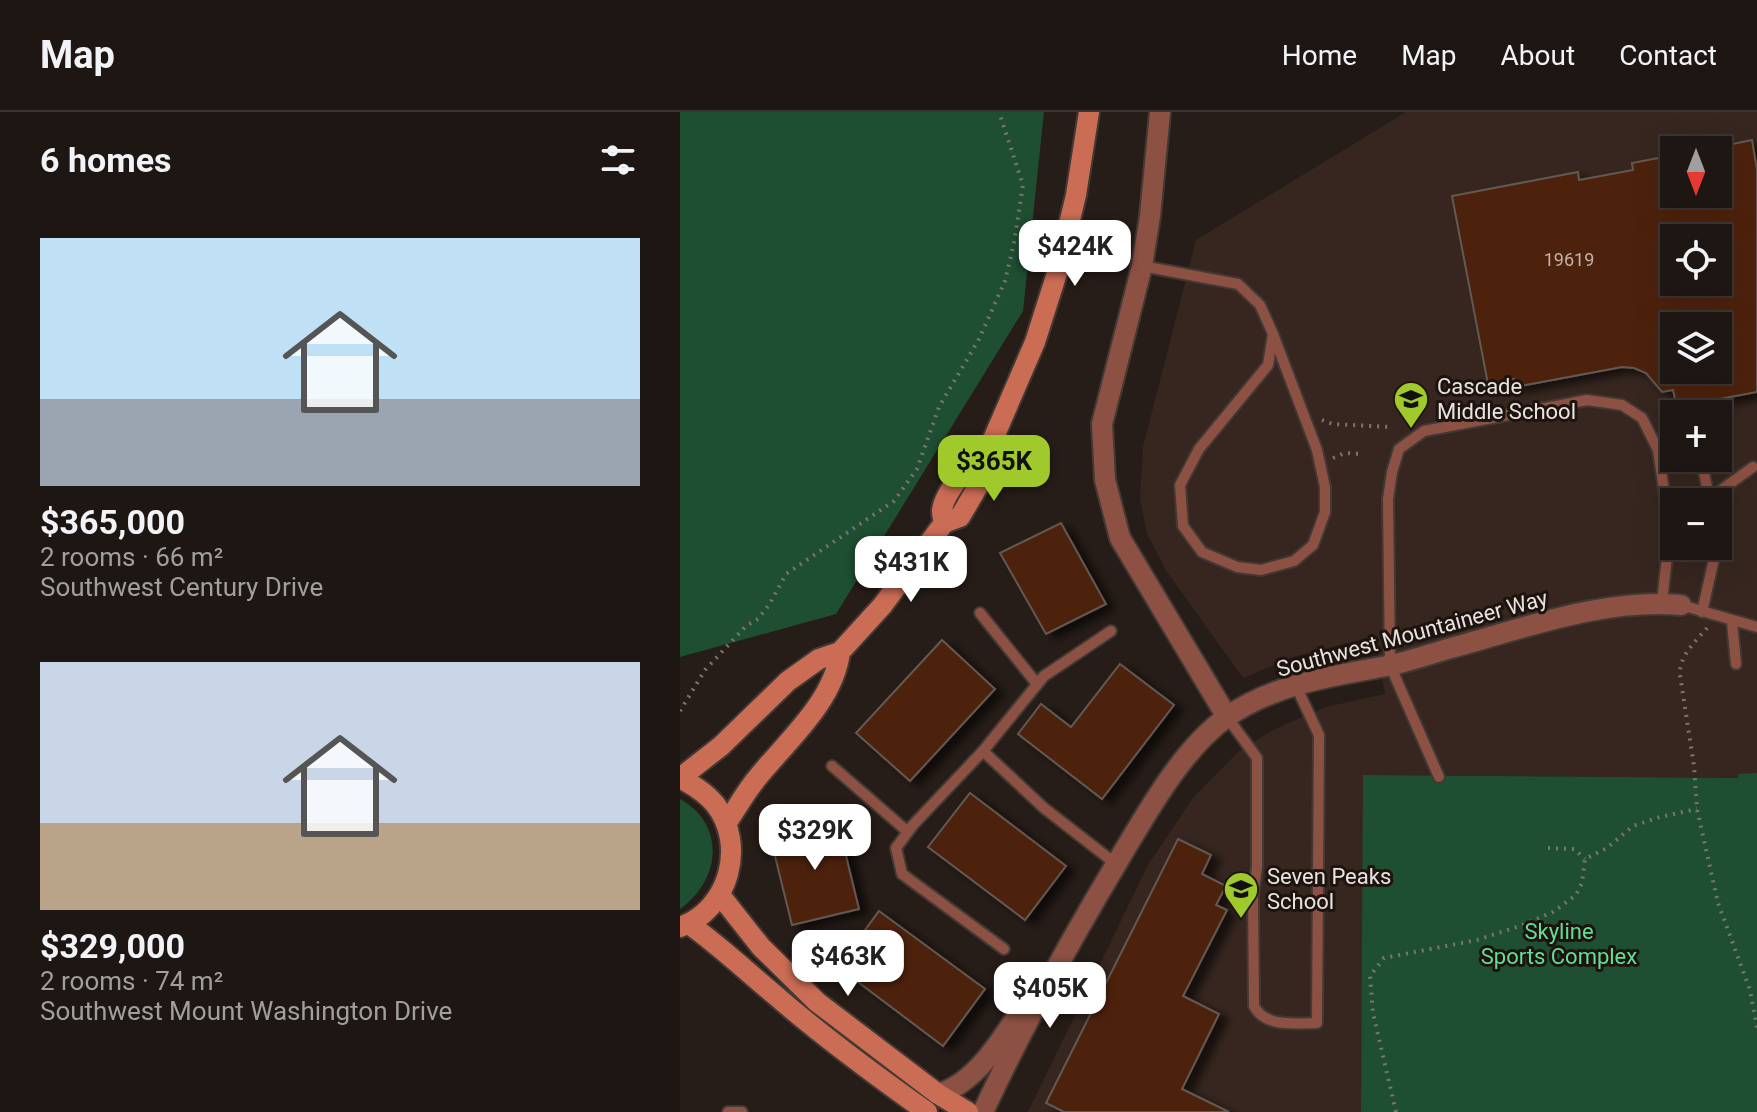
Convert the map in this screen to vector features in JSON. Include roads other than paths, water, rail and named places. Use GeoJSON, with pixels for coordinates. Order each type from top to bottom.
{"type":"FeatureCollection","features":[{"type":"Feature","properties":{"kind":"main road"},"geometry":{"type":"LineString","coordinates":[[968,1112],[933,1103],[856,1062],[727,952],[684,926],[706,912],[720,895],[729,872],[732,848],[726,824],[715,805],[699,789],[680,778],[721,746],[788,681],[819,659],[840,652],[882,606],[944,523],[942,509],[973,459],[991,444],[1035,342],[1058,270],[1076,195],[1089,112]]}},
{"type":"Feature","properties":{"kind":"main road"},"geometry":{"type":"LineString","coordinates":[[726,824],[756,779],[796,733],[823,694],[837,672],[840,652]]}},
{"type":"Feature","properties":{"kind":"main road"},"geometry":{"type":"LineString","coordinates":[[720,895],[761,947],[817,1002],[933,1103]]}},
{"type":"Feature","properties":{"kind":"street"},"geometry":{"type":"LineString","coordinates":[[1160,112],[1142,266],[1102,424],[1105,480],[1120,538],[1227,717]]}},
{"type":"Feature","properties":{"kind":"street","name":"Southwest Mountaineer Way"},"geometry":{"type":"LineString","coordinates":[[983,1112],[1078,929],[1116,864],[1173,772],[1227,717],[1295,684],[1333,674],[1390,665],[1579,614],[1628,605],[1672,604]]}},
{"type":"Feature","properties":{"kind":"street","name":"Southwest Mountaineer Way"},"geometry":{"type":"LineString","coordinates":[[933,1103],[976,1072],[1078,929]]}},
{"type":"Feature","properties":{"kind":"lane"},"geometry":{"type":"LineString","coordinates":[[1142,266],[1238,284],[1260,305],[1273,334],[1317,450],[1325,487],[1325,512],[1313,545],[1294,561],[1261,570],[1237,567],[1202,552],[1183,526],[1180,485],[1199,449],[1268,365],[1273,334]]}},
{"type":"Feature","properties":{"kind":"lane"},"geometry":{"type":"LineString","coordinates":[[1439,777],[1390,665],[1388,499],[1399,449],[1424,431],[1587,400],[1622,405],[1642,418],[1658,450],[1670,530],[1672,604],[1757,627]]}},
{"type":"Feature","properties":{"kind":"lane"},"geometry":{"type":"LineString","coordinates":[[1726,488],[1753,467]]}},
{"type":"Feature","properties":{"kind":"lane"},"geometry":{"type":"LineString","coordinates":[[1702,612],[1714,560]]}},
{"type":"Feature","properties":{"kind":"lane"},"geometry":{"type":"LineString","coordinates":[[980,613],[1037,684]]}},
{"type":"Feature","properties":{"kind":"lane"},"geometry":{"type":"LineString","coordinates":[[1732,622],[1736,664]]}},
{"type":"Feature","properties":{"kind":"lane"},"geometry":{"type":"LineString","coordinates":[[1004,949],[902,874],[896,848],[983,751],[1044,676],[1111,631]]}},
{"type":"Feature","properties":{"kind":"lane"},"geometry":{"type":"LineString","coordinates":[[1227,717],[1257,758],[1254,1006],[1257,1013],[1280,1022],[1317,1023],[1319,735],[1295,684]]}},
{"type":"Feature","properties":{"kind":"lane"},"geometry":{"type":"LineString","coordinates":[[983,751],[1044,808],[1116,864]]}},
{"type":"Feature","properties":{"kind":"lane"},"geometry":{"type":"LineString","coordinates":[[832,766],[908,832]]}},
{"type":"Feature","properties":{"kind":"lane"},"geometry":{"type":"LineString","coordinates":[[728,1112],[742,1112]]}},
{"type":"Feature","properties":{"kind":"place","name":"Cascade Middle School"},"geometry":{"type":"Point","coordinates":[1411,430]}},
{"type":"Feature","properties":{"kind":"place","name":"Seven Peaks School"},"geometry":{"type":"Point","coordinates":[1241,920]}},
{"type":"Feature","properties":{"kind":"park label","name":"Skyline Sports Complex"},"geometry":{"type":"Point","coordinates":[1559,944]}}]}
